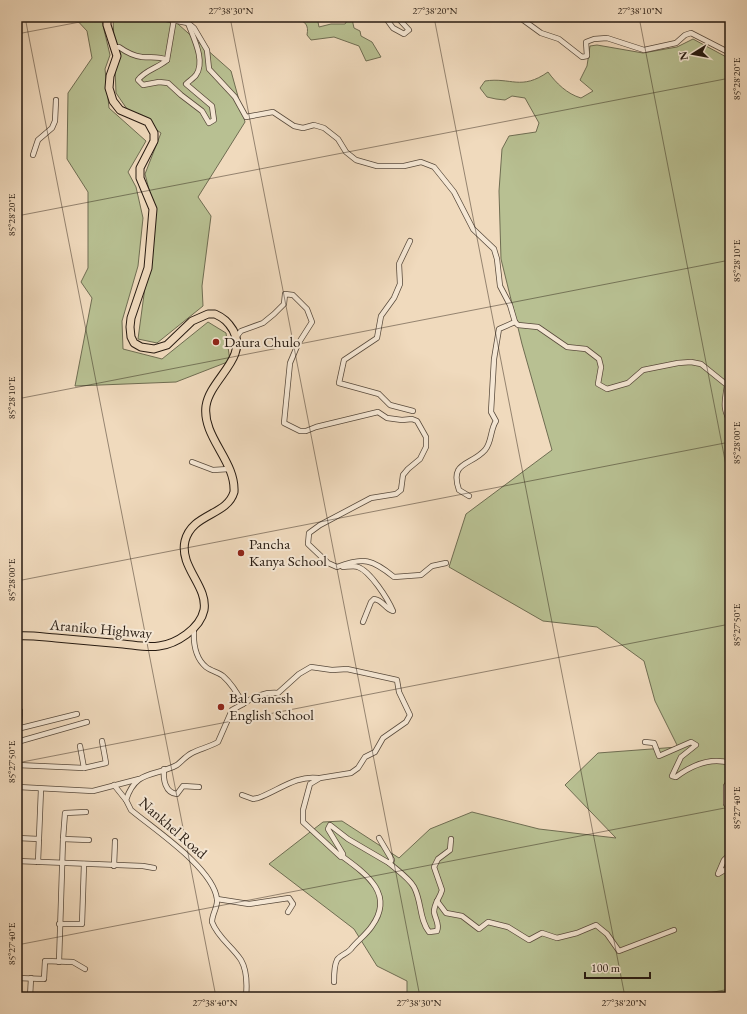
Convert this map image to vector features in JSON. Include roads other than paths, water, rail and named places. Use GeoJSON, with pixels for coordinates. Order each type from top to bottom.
{"type":"FeatureCollection","features":[{"type":"Feature","properties":{"kind":"highway"},"geometry":{"type":"LineString","coordinates":[[107,17],[107,25],[117,56],[110,76],[109,88],[113,101],[120,110],[148,122],[154,133],[154,141],[140,168],[140,178],[153,209],[148,268],[131,318],[131,337],[134,342],[141,347],[154,350],[167,345],[192,321],[204,316],[215,314],[228,322],[236,336]]}},
{"type":"Feature","properties":{"kind":"highway","name":"Araniko Highway"},"geometry":{"type":"LineString","coordinates":[[17,636],[157,647],[180,639],[194,627],[202,617],[204,603],[203,596],[186,561],[185,542],[194,524],[220,508],[232,498],[235,487],[229,469],[208,422],[206,408],[209,395],[234,359],[237,346],[236,336]]}},
{"type":"Feature","properties":{"kind":"street"},"geometry":{"type":"LineString","coordinates":[[154,17],[159,19],[174,19],[188,23],[194,28],[207,50],[209,69],[235,97],[246,116],[273,112],[294,126],[303,128],[314,125],[324,128],[338,139],[346,152],[356,160],[377,166],[404,166],[421,162],[434,167],[454,192],[473,228],[494,249],[497,259],[500,286],[510,305],[514,322],[518,325],[538,327],[567,347],[586,349],[599,359],[601,366],[598,384],[607,389],[628,383],[644,370],[678,363],[701,364],[727,385],[723,400],[724,410],[730,422]]}},
{"type":"Feature","properties":{"kind":"street"},"geometry":{"type":"LineString","coordinates":[[385,17],[393,28],[404,34],[409,30],[397,17]]}},
{"type":"Feature","properties":{"kind":"street"},"geometry":{"type":"LineString","coordinates":[[520,17],[540,33],[559,39],[582,57],[587,56],[586,42],[594,39],[607,38],[644,50],[676,43],[685,35],[691,33],[730,53]]}},
{"type":"Feature","properties":{"kind":"street"},"geometry":{"type":"LineString","coordinates":[[174,19],[167,60],[160,66],[142,75],[138,80],[143,85],[159,82],[168,83],[202,111],[209,123],[214,120],[212,106],[186,84],[196,75],[199,66],[197,47],[188,23]]}},
{"type":"Feature","properties":{"kind":"street"},"geometry":{"type":"LineString","coordinates":[[115,48],[119,47],[127,53],[142,57],[160,56],[167,60]]}},
{"type":"Feature","properties":{"kind":"street"},"geometry":{"type":"LineString","coordinates":[[33,155],[38,140],[52,128],[55,121],[56,100]]}},
{"type":"Feature","properties":{"kind":"street"},"geometry":{"type":"LineString","coordinates":[[410,241],[399,264],[400,284],[394,298],[381,316],[376,338],[344,360],[339,384],[379,394],[390,405],[413,411]]}},
{"type":"Feature","properties":{"kind":"street"},"geometry":{"type":"LineString","coordinates":[[236,336],[241,332],[263,323],[271,317],[284,304],[285,294],[293,295],[307,309],[312,322],[298,344],[290,363],[284,423],[300,431],[306,431],[316,427],[378,412],[387,418],[402,420],[412,419],[417,421],[426,437],[426,447],[420,459],[408,469],[404,475],[401,490],[396,494],[371,498],[320,525],[309,533],[308,544],[328,563],[337,567],[358,567],[368,573],[390,604],[392,611],[379,600],[374,599],[371,602],[363,622]]}},
{"type":"Feature","properties":{"kind":"street"},"geometry":{"type":"LineString","coordinates":[[469,496],[459,490],[455,478],[457,471],[468,461],[484,451],[489,443],[490,433],[496,421],[491,412],[494,360],[499,329],[514,322]]}},
{"type":"Feature","properties":{"kind":"street"},"geometry":{"type":"LineString","coordinates":[[192,462],[213,470],[229,469]]}},
{"type":"Feature","properties":{"kind":"street"},"geometry":{"type":"LineString","coordinates":[[337,567],[351,562],[370,561],[380,566],[394,577],[406,577],[421,575],[432,566],[446,563]]}},
{"type":"Feature","properties":{"kind":"street"},"geometry":{"type":"LineString","coordinates":[[194,627],[193,644],[200,660],[206,667],[222,675],[236,690],[244,704]]}},
{"type":"Feature","properties":{"kind":"street","name":"Nankhel Road"},"geometry":{"type":"LineString","coordinates":[[217,899],[210,880],[195,863],[131,810],[126,800],[128,794],[139,779],[178,764],[192,753],[218,742],[232,710],[257,696],[270,692],[278,693],[299,674],[311,667],[332,670],[347,669],[397,680],[399,692],[410,715],[406,722],[383,738],[375,752],[365,756],[358,768],[351,773],[320,778]]}},
{"type":"Feature","properties":{"kind":"street"},"geometry":{"type":"LineString","coordinates":[[20,711],[18,729],[77,714]]}},
{"type":"Feature","properties":{"kind":"street"},"geometry":{"type":"LineString","coordinates":[[17,742],[87,722]]}},
{"type":"Feature","properties":{"kind":"street"},"geometry":{"type":"LineString","coordinates":[[17,765],[84,768],[106,763],[102,741]]}},
{"type":"Feature","properties":{"kind":"street"},"geometry":{"type":"LineString","coordinates":[[645,742],[654,743],[658,756],[684,744],[691,742],[696,745],[681,757],[672,776],[676,777],[691,766],[719,760],[730,763]]}},
{"type":"Feature","properties":{"kind":"street"},"geometry":{"type":"LineString","coordinates":[[80,746],[84,768]]}},
{"type":"Feature","properties":{"kind":"street"},"geometry":{"type":"LineString","coordinates":[[164,769],[166,785],[169,791],[174,794],[177,794],[183,786],[199,787]]}},
{"type":"Feature","properties":{"kind":"street"},"geometry":{"type":"LineString","coordinates":[[242,795],[253,799],[258,798],[302,779],[310,777],[320,778]]}},
{"type":"Feature","properties":{"kind":"street"},"geometry":{"type":"LineString","coordinates":[[320,778],[315,780],[308,788],[303,810],[303,822],[335,853],[341,857],[343,856]]}},
{"type":"Feature","properties":{"kind":"street"},"geometry":{"type":"LineString","coordinates":[[17,835],[18,787],[93,791],[139,779]]}},
{"type":"Feature","properties":{"kind":"street"},"geometry":{"type":"LineString","coordinates":[[730,780],[726,786],[726,804],[730,804]]}},
{"type":"Feature","properties":{"kind":"street"},"geometry":{"type":"LineString","coordinates":[[114,785],[126,800]]}},
{"type":"Feature","properties":{"kind":"street"},"geometry":{"type":"LineString","coordinates":[[38,862],[41,789]]}},
{"type":"Feature","properties":{"kind":"street"},"geometry":{"type":"LineString","coordinates":[[59,962],[59,924],[65,813],[86,812]]}},
{"type":"Feature","properties":{"kind":"street"},"geometry":{"type":"LineString","coordinates":[[334,982],[335,964],[338,958],[347,953],[356,941],[365,934],[373,925],[379,912],[378,890],[373,882],[343,856],[328,829],[330,825],[348,839],[389,863],[413,886],[418,896],[424,925],[429,932],[437,931],[439,927],[434,913],[435,905],[442,890],[434,867],[438,859],[450,850],[451,839]]}},
{"type":"Feature","properties":{"kind":"street"},"geometry":{"type":"LineString","coordinates":[[17,838],[40,839]]}},
{"type":"Feature","properties":{"kind":"street"},"geometry":{"type":"LineString","coordinates":[[379,838],[392,860],[389,863]]}},
{"type":"Feature","properties":{"kind":"street"},"geometry":{"type":"LineString","coordinates":[[63,839],[89,840]]}},
{"type":"Feature","properties":{"kind":"street"},"geometry":{"type":"LineString","coordinates":[[114,841],[114,866]]}},
{"type":"Feature","properties":{"kind":"street"},"geometry":{"type":"LineString","coordinates":[[730,854],[724,860],[718,874],[730,867]]}},
{"type":"Feature","properties":{"kind":"street"},"geometry":{"type":"LineString","coordinates":[[17,861],[144,866],[154,868]]}},
{"type":"Feature","properties":{"kind":"street"},"geometry":{"type":"LineString","coordinates":[[59,924],[82,924],[84,864]]}},
{"type":"Feature","properties":{"kind":"street"},"geometry":{"type":"LineString","coordinates":[[246,997],[246,980],[241,960],[220,938],[212,922],[217,899],[249,904],[289,898],[293,904],[288,912]]}},
{"type":"Feature","properties":{"kind":"street"},"geometry":{"type":"LineString","coordinates":[[437,901],[446,913],[462,916],[479,929],[488,922],[508,927],[529,940],[542,932],[557,938],[577,933],[596,924],[607,934],[619,951],[674,930]]}},
{"type":"Feature","properties":{"kind":"street"},"geometry":{"type":"LineString","coordinates":[[17,978],[44,979],[45,962],[73,962],[85,969]]}},
{"type":"Feature","properties":{"kind":"street"},"geometry":{"type":"LineString","coordinates":[[30,997],[31,978]]}},
{"type":"Feature","properties":{"kind":"place","name":"Daura Chulo"},"geometry":{"type":"Point","coordinates":[216,342]}},
{"type":"Feature","properties":{"kind":"place","name":"Pancha Kanya School"},"geometry":{"type":"Point","coordinates":[241,553]}},
{"type":"Feature","properties":{"kind":"place","name":"Bal Ganesh English School"},"geometry":{"type":"Point","coordinates":[221,707]}}]}
